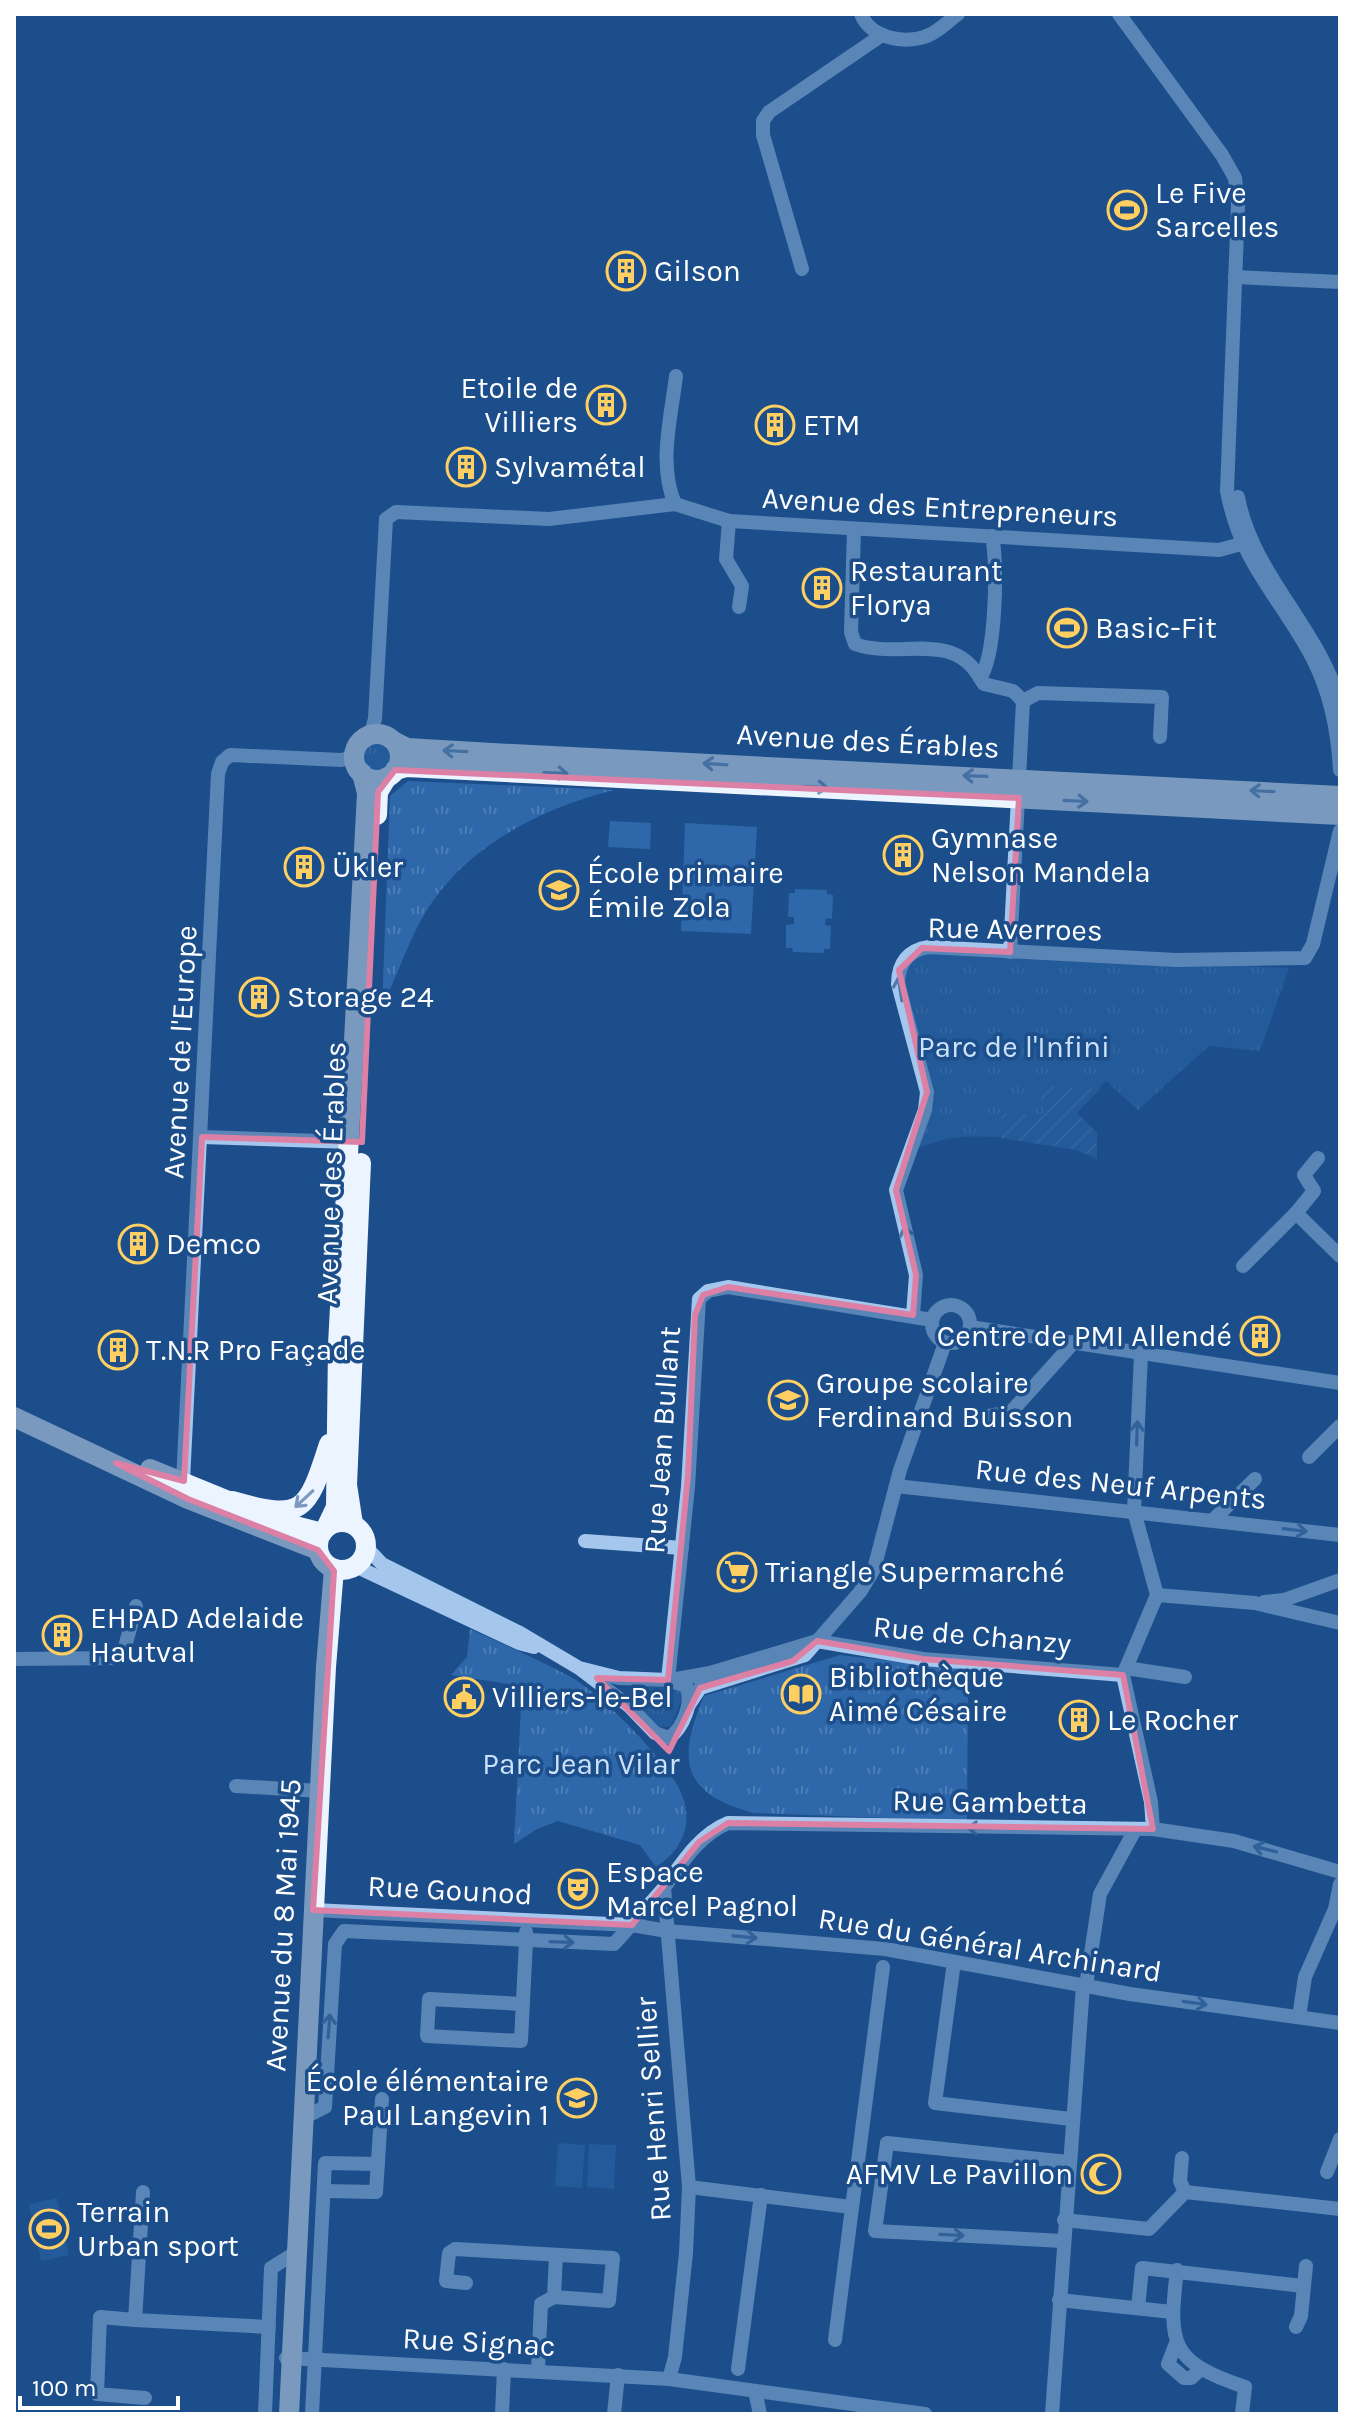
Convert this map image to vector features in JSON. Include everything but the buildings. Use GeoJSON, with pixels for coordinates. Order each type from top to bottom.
{"type":"FeatureCollection","features":[{"type":"Feature","properties":{"kind":"main road"},"geometry":{"type":"LineString","coordinates":[[370,735],[384,735],[395,742],[400,756],[391,774],[374,779],[358,765],[359,743],[370,735]]}},
{"type":"Feature","properties":{"kind":"main road","name":"Avenue des Érables"},"geometry":{"type":"LineString","coordinates":[[395,742],[407,748],[1019,788],[1269,812],[1340,815]]}},
{"type":"Feature","properties":{"kind":"main road","name":"Avenue des Érables"},"geometry":{"type":"LineString","coordinates":[[232,1501],[273,1512],[287,1512],[301,1505],[313,1493],[329,1443],[350,1142],[367,793],[358,765]]}},
{"type":"Feature","properties":{"kind":"main road","name":"Avenue des Érables"},"geometry":{"type":"LineString","coordinates":[[353,1524],[347,1485],[378,792],[391,774],[406,767],[1340,796]]}},
{"type":"Feature","properties":{"kind":"main road","name":"Avenue des Érables"},"geometry":{"type":"LineString","coordinates":[[322,1537],[336,1507],[338,1345]]}},
{"type":"Feature","properties":{"kind":"main road"},"geometry":{"type":"LineString","coordinates":[[14,1417],[188,1499],[322,1537]]}},
{"type":"Feature","properties":{"kind":"main road"},"geometry":{"type":"LineString","coordinates":[[116,1463],[149,1468],[269,1519],[322,1537]]}},
{"type":"Feature","properties":{"kind":"main road"},"geometry":{"type":"LineString","coordinates":[[339,1522],[353,1524],[364,1536],[366,1547],[355,1566],[334,1569],[324,1561],[322,1537],[339,1522]]}},
{"type":"Feature","properties":{"kind":"main road","name":"Avenue du 8 Mai 1945"},"geometry":{"type":"LineString","coordinates":[[287,2414],[288,2316],[295,2285],[313,1910],[334,1569]]}},
{"type":"Feature","properties":{"kind":"street"},"geometry":{"type":"LineString","coordinates":[[861,14],[882,35]]}},
{"type":"Feature","properties":{"kind":"street"},"geometry":{"type":"LineString","coordinates":[[802,269],[763,135],[763,121],[769,112],[882,35],[920,38],[932,34],[958,14]]}},
{"type":"Feature","properties":{"kind":"street"},"geometry":{"type":"LineString","coordinates":[[1119,14],[1222,155],[1235,178],[1238,205],[1228,441],[1244,537],[1320,674],[1336,727],[1340,770]]}},
{"type":"Feature","properties":{"kind":"street"},"geometry":{"type":"LineString","coordinates":[[1235,277],[1340,282]]}},
{"type":"Feature","properties":{"kind":"street"},"geometry":{"type":"LineString","coordinates":[[675,504],[666,466],[676,376]]}},
{"type":"Feature","properties":{"kind":"street","name":"Avenue des Entrepreneurs"},"geometry":{"type":"LineString","coordinates":[[370,735],[375,719],[386,519],[396,512],[549,519],[675,504],[729,521],[854,529],[1204,548],[1244,537]]}},
{"type":"Feature","properties":{"kind":"street"},"geometry":{"type":"LineString","coordinates":[[729,521],[726,559],[742,586],[739,607]]}},
{"type":"Feature","properties":{"kind":"street"},"geometry":{"type":"LineString","coordinates":[[854,529],[851,632],[855,644],[952,651],[968,659],[980,678],[991,688],[1013,691],[1023,701],[1010,952]]}},
{"type":"Feature","properties":{"kind":"street"},"geometry":{"type":"LineString","coordinates":[[980,678],[987,669],[990,642],[992,536]]}},
{"type":"Feature","properties":{"kind":"street"},"geometry":{"type":"LineString","coordinates":[[1244,537],[1315,640],[1340,703]]}},
{"type":"Feature","properties":{"kind":"street"},"geometry":{"type":"LineString","coordinates":[[1023,701],[1038,693],[1162,697],[1160,737]]}},
{"type":"Feature","properties":{"kind":"street","name":"Avenue de l'Europe"},"geometry":{"type":"LineString","coordinates":[[183,1481],[218,774],[222,762],[230,755],[341,760],[358,765]]}},
{"type":"Feature","properties":{"kind":"street"},"geometry":{"type":"LineString","coordinates":[[1269,812],[1295,804],[1340,803]]}},
{"type":"Feature","properties":{"kind":"street","name":"Rue Averroes"},"geometry":{"type":"LineString","coordinates":[[913,1315],[916,1275],[896,1190],[925,1110],[927,1092],[898,984],[899,970],[905,959],[916,950],[959,949],[1176,960],[1305,958],[1313,944],[1340,831]]}},
{"type":"Feature","properties":{"kind":"street"},"geometry":{"type":"LineString","coordinates":[[202,1137],[350,1142]]}},
{"type":"Feature","properties":{"kind":"street"},"geometry":{"type":"LineString","coordinates":[[1243,1266],[1314,1191],[1304,1175],[1318,1158]]}},
{"type":"Feature","properties":{"kind":"street"},"geometry":{"type":"LineString","coordinates":[[1296,1213],[1340,1256]]}},
{"type":"Feature","properties":{"kind":"street","name":"Rue Jean Bullant"},"geometry":{"type":"LineString","coordinates":[[668,1680],[682,1548],[695,1315],[703,1295],[728,1287],[932,1320]]}},
{"type":"Feature","properties":{"kind":"street"},"geometry":{"type":"LineString","coordinates":[[951,1305],[968,1314],[970,1327],[962,1341],[945,1343],[933,1331],[932,1320],[939,1309],[951,1305]]}},
{"type":"Feature","properties":{"kind":"street"},"geometry":{"type":"LineString","coordinates":[[970,1327],[1340,1383]]}},
{"type":"Feature","properties":{"kind":"street"},"geometry":{"type":"LineString","coordinates":[[983,1417],[1011,1412],[1074,1342]]}},
{"type":"Feature","properties":{"kind":"street"},"geometry":{"type":"LineString","coordinates":[[366,1547],[382,1564],[520,1633],[579,1668],[629,1706],[660,1737],[673,1736],[700,1688],[805,1655],[868,1581],[896,1486],[945,1343]]}},
{"type":"Feature","properties":{"kind":"street"},"geometry":{"type":"LineString","coordinates":[[1141,1354],[1134,1511],[1157,1595],[1124,1672],[1151,1802],[1153,1829]]}},
{"type":"Feature","properties":{"kind":"street"},"geometry":{"type":"LineString","coordinates":[[1309,1457],[1340,1426]]}},
{"type":"Feature","properties":{"kind":"street"},"geometry":{"type":"LineString","coordinates":[[1213,1520],[1255,1479]]}},
{"type":"Feature","properties":{"kind":"street","name":"Rue des Neuf Arpents"},"geometry":{"type":"LineString","coordinates":[[896,1486],[1340,1535]]}},
{"type":"Feature","properties":{"kind":"street"},"geometry":{"type":"LineString","coordinates":[[585,1541],[682,1548]]}},
{"type":"Feature","properties":{"kind":"street"},"geometry":{"type":"LineString","coordinates":[[355,1566],[519,1643],[546,1650]]}},
{"type":"Feature","properties":{"kind":"street"},"geometry":{"type":"LineString","coordinates":[[1255,1603],[1284,1600],[1340,1580]]}},
{"type":"Feature","properties":{"kind":"street"},"geometry":{"type":"LineString","coordinates":[[1157,1595],[1255,1603],[1340,1623]]}},
{"type":"Feature","properties":{"kind":"street"},"geometry":{"type":"LineString","coordinates":[[14,1659],[122,1658],[136,1606]]}},
{"type":"Feature","properties":{"kind":"street"},"geometry":{"type":"LineString","coordinates":[[579,1668],[619,1678],[668,1680],[710,1673],[817,1641]]}},
{"type":"Feature","properties":{"kind":"street","name":"Rue de Chanzy"},"geometry":{"type":"LineString","coordinates":[[817,1641],[923,1659],[1185,1677]]}},
{"type":"Feature","properties":{"kind":"street"},"geometry":{"type":"LineString","coordinates":[[668,1680],[686,1686],[688,1707]]}},
{"type":"Feature","properties":{"kind":"street"},"geometry":{"type":"LineString","coordinates":[[236,1786],[320,1791]]}},
{"type":"Feature","properties":{"kind":"street","name":"Rue Gambetta"},"geometry":{"type":"LineString","coordinates":[[303,2118],[325,2107],[335,1944],[344,1931],[614,1944],[664,1888],[699,1842],[728,1823],[1153,1829],[1234,1841],[1340,1872]]}},
{"type":"Feature","properties":{"kind":"street"},"geometry":{"type":"LineString","coordinates":[[1052,2414],[1071,2119],[1084,1986],[1100,1894],[1135,1830]]}},
{"type":"Feature","properties":{"kind":"street"},"geometry":{"type":"LineString","coordinates":[[1299,2017],[1305,1977],[1335,1909],[1340,1884]]}},
{"type":"Feature","properties":{"kind":"street"},"geometry":{"type":"LineString","coordinates":[[664,1888],[667,1931]]}},
{"type":"Feature","properties":{"kind":"street","name":"Rue Gounod"},"geometry":{"type":"LineString","coordinates":[[313,1910],[632,1925]]}},
{"type":"Feature","properties":{"kind":"street"},"geometry":{"type":"LineString","coordinates":[[523,2004],[429,1999],[427,2036],[521,2041],[523,2004],[526,1941],[526,1920]]}},
{"type":"Feature","properties":{"kind":"street","name":"Rue du Général Archinard"},"geometry":{"type":"LineString","coordinates":[[632,1925],[667,1931],[885,1949],[1084,1986],[1340,2023]]}},
{"type":"Feature","properties":{"kind":"street","name":"Rue Henri Sellier"},"geometry":{"type":"LineString","coordinates":[[667,1931],[689,2187],[686,2253],[675,2357],[669,2379]]}},
{"type":"Feature","properties":{"kind":"street"},"geometry":{"type":"LineString","coordinates":[[954,1962],[935,2103],[1071,2119]]}},
{"type":"Feature","properties":{"kind":"street"},"geometry":{"type":"LineString","coordinates":[[835,2340],[883,1967]]}},
{"type":"Feature","properties":{"kind":"street"},"geometry":{"type":"LineString","coordinates":[[324,2191],[376,2192],[382,2099]]}},
{"type":"Feature","properties":{"kind":"street"},"geometry":{"type":"LineString","coordinates":[[1327,2172],[1340,2139]]}},
{"type":"Feature","properties":{"kind":"street"},"geometry":{"type":"LineString","coordinates":[[1063,2241],[875,2231],[887,2143],[1068,2162]]}},
{"type":"Feature","properties":{"kind":"street"},"geometry":{"type":"LineString","coordinates":[[1182,2158],[1180,2181],[1185,2192]]}},
{"type":"Feature","properties":{"kind":"street"},"geometry":{"type":"LineString","coordinates":[[312,2414],[325,2163],[378,2164]]}},
{"type":"Feature","properties":{"kind":"street"},"geometry":{"type":"LineString","coordinates":[[689,2187],[851,2207]]}},
{"type":"Feature","properties":{"kind":"street"},"geometry":{"type":"LineString","coordinates":[[135,2320],[143,2192]]}},
{"type":"Feature","properties":{"kind":"street"},"geometry":{"type":"LineString","coordinates":[[1064,2220],[1149,2229],[1185,2192]]}},
{"type":"Feature","properties":{"kind":"street"},"geometry":{"type":"LineString","coordinates":[[1185,2192],[1340,2209]]}},
{"type":"Feature","properties":{"kind":"street"},"geometry":{"type":"LineString","coordinates":[[738,2369],[761,2195]]}},
{"type":"Feature","properties":{"kind":"street"},"geometry":{"type":"LineString","coordinates":[[466,2283],[446,2281],[449,2253],[455,2249],[613,2258],[609,2301],[554,2297],[541,2304],[538,2370]]}},
{"type":"Feature","properties":{"kind":"street"},"geometry":{"type":"LineString","coordinates":[[265,2414],[271,2268],[297,2252]]}},
{"type":"Feature","properties":{"kind":"street"},"geometry":{"type":"LineString","coordinates":[[554,2297],[556,2255]]}},
{"type":"Feature","properties":{"kind":"street"},"geometry":{"type":"LineString","coordinates":[[1296,2327],[1306,2266]]}},
{"type":"Feature","properties":{"kind":"street"},"geometry":{"type":"LineString","coordinates":[[1138,2308],[1142,2268],[1303,2286]]}},
{"type":"Feature","properties":{"kind":"street"},"geometry":{"type":"LineString","coordinates":[[1177,2270],[1172,2312],[1176,2343],[1186,2358],[1201,2369],[1245,2387],[1242,2414]]}},
{"type":"Feature","properties":{"kind":"street"},"geometry":{"type":"LineString","coordinates":[[1059,2300],[1172,2312]]}},
{"type":"Feature","properties":{"kind":"street"},"geometry":{"type":"LineString","coordinates":[[145,2398],[97,2394],[100,2317],[269,2327]]}},
{"type":"Feature","properties":{"kind":"street","name":"Rue Signac"},"geometry":{"type":"LineString","coordinates":[[289,2358],[669,2379],[925,2414]]}},
{"type":"Feature","properties":{"kind":"street"},"geometry":{"type":"LineString","coordinates":[[502,2414],[504,2369]]}},
{"type":"Feature","properties":{"kind":"street"},"geometry":{"type":"LineString","coordinates":[[614,2414],[618,2375]]}},
{"type":"Feature","properties":{"kind":"street"},"geometry":{"type":"LineString","coordinates":[[755,2391],[760,2414]]}},
{"type":"Feature","properties":{"kind":"highlighted area"},"geometry":{"type":"Polygon","coordinates":[[[395,770],[1019,798],[1010,952],[922,948],[899,970],[927,1092],[896,1190],[916,1275],[913,1315],[728,1287],[703,1295],[695,1315],[688,1475],[668,1680],[597,1678],[669,1751],[700,1688],[793,1661],[817,1641],[923,1659],[1123,1675],[1153,1829],[728,1823],[699,1842],[632,1925],[313,1910],[334,1571],[318,1550],[188,1499],[116,1463],[184,1481],[202,1137],[362,1142],[378,792],[395,770]]]}},
{"type":"Feature","properties":{"kind":"green space"},"geometry":{"type":"Polygon","coordinates":[[[377,740],[388,745],[393,756],[388,767],[377,772],[366,767],[361,756],[366,745],[377,740]]]}},
{"type":"Feature","properties":{"kind":"green space"},"geometry":{"type":"Polygon","coordinates":[[[408,781],[614,790],[538,817],[490,844],[469,861],[425,913],[382,1008],[390,796],[408,781]]]}},
{"type":"Feature","properties":{"kind":"green space"},"geometry":{"type":"Polygon","coordinates":[[[610,821],[651,823],[650,849],[608,847],[610,821]]]}},
{"type":"Feature","properties":{"kind":"green space"},"geometry":{"type":"Polygon","coordinates":[[[685,823],[757,827],[751,934],[681,931],[685,823]]]}},
{"type":"Feature","properties":{"kind":"green space"},"geometry":{"type":"Polygon","coordinates":[[[795,889],[827,890],[827,894],[833,895],[832,919],[826,918],[825,925],[831,926],[830,949],[824,949],[824,953],[793,952],[792,948],[786,948],[786,925],[794,924],[794,917],[788,917],[789,893],[795,893],[795,889]]]}},
{"type":"Feature","properties":{"kind":"green space","name":"Parc de l'Infini"},"geometry":{"type":"Polygon","coordinates":[[[926,951],[1289,968],[1260,1051],[1209,1046],[1138,1110],[1106,1081],[1077,1113],[1097,1133],[1097,1159],[1066,1147],[1007,1138],[954,1138],[918,1148],[931,1100],[902,992],[905,964],[926,951]]]}},
{"type":"Feature","properties":{"kind":"green space"},"geometry":{"type":"Polygon","coordinates":[[[1039,1085],[1100,1089],[1077,1113],[1097,1133],[1097,1159],[1082,1151],[1001,1138],[1002,1113],[1044,1116],[1039,1085]]]}},
{"type":"Feature","properties":{"kind":"green space","name":"Parc Jean Vilar"},"geometry":{"type":"Polygon","coordinates":[[[470,1629],[582,1684],[615,1712],[664,1765],[682,1795],[687,1817],[683,1836],[665,1861],[656,1867],[640,1845],[558,1821],[537,1829],[514,1844],[522,1686],[451,1675],[467,1657],[470,1629]]]}},
{"type":"Feature","properties":{"kind":"green space"},"geometry":{"type":"Polygon","coordinates":[[[840,1655],[961,1669],[960,1682],[966,1682],[968,1689],[967,1821],[753,1813],[729,1805],[699,1784],[691,1771],[690,1738],[704,1696],[840,1655]]]}},
{"type":"Feature","properties":{"kind":"green space"},"geometry":{"type":"Polygon","coordinates":[[[639,1685],[673,1689],[684,1694],[671,1726],[658,1728],[631,1701],[629,1687],[639,1685]]]}},
{"type":"Feature","properties":{"kind":"green space"},"geometry":{"type":"Polygon","coordinates":[[[558,2143],[585,2145],[582,2188],[555,2186],[558,2143]]]}},
{"type":"Feature","properties":{"kind":"green space"},"geometry":{"type":"Polygon","coordinates":[[[589,2144],[616,2145],[614,2189],[587,2187],[589,2144]]]}},
{"type":"Feature","properties":{"kind":"green space","name":"Terrain Urban sport"},"geometry":{"type":"Polygon","coordinates":[[[57,2198],[69,2255],[41,2261],[29,2204],[57,2198]]]}},
{"type":"Feature","properties":{"kind":"place","name":"Le Five Sarcelles"},"geometry":{"type":"Point","coordinates":[1127,210]}},
{"type":"Feature","properties":{"kind":"place","name":"Gilson"},"geometry":{"type":"Point","coordinates":[626,271]}},
{"type":"Feature","properties":{"kind":"place","name":"Etoile de Villiers"},"geometry":{"type":"Point","coordinates":[606,405]}},
{"type":"Feature","properties":{"kind":"place","name":"ETM"},"geometry":{"type":"Point","coordinates":[775,425]}},
{"type":"Feature","properties":{"kind":"place","name":"Sylvamétal"},"geometry":{"type":"Point","coordinates":[466,467]}},
{"type":"Feature","properties":{"kind":"place","name":"Restaurant Florya"},"geometry":{"type":"Point","coordinates":[822,588]}},
{"type":"Feature","properties":{"kind":"place","name":"Basic-Fit"},"geometry":{"type":"Point","coordinates":[1067,628]}},
{"type":"Feature","properties":{"kind":"place","name":"Gymnase Nelson Mandela"},"geometry":{"type":"Point","coordinates":[903,855]}},
{"type":"Feature","properties":{"kind":"place","name":"Ükler"},"geometry":{"type":"Point","coordinates":[304,867]}},
{"type":"Feature","properties":{"kind":"place","name":"École primaire Émile Zola"},"geometry":{"type":"Point","coordinates":[559,890]}},
{"type":"Feature","properties":{"kind":"place","name":"Storage 24"},"geometry":{"type":"Point","coordinates":[259,997]}},
{"type":"Feature","properties":{"kind":"place","name":"Demco"},"geometry":{"type":"Point","coordinates":[138,1244]}},
{"type":"Feature","properties":{"kind":"place","name":"Centre de PMI Allendé"},"geometry":{"type":"Point","coordinates":[1260,1336]}},
{"type":"Feature","properties":{"kind":"place","name":"T.N.R Pro Façade"},"geometry":{"type":"Point","coordinates":[118,1350]}},
{"type":"Feature","properties":{"kind":"place","name":"Groupe scolaire Ferdinand Buisson"},"geometry":{"type":"Point","coordinates":[788,1400]}},
{"type":"Feature","properties":{"kind":"place","name":"Triangle Supermarché"},"geometry":{"type":"Point","coordinates":[737,1572]}},
{"type":"Feature","properties":{"kind":"place","name":"EHPAD Adelaide Hautval"},"geometry":{"type":"Point","coordinates":[62,1635]}},
{"type":"Feature","properties":{"kind":"place","name":"Bibliothèque Aimé Césaire"},"geometry":{"type":"Point","coordinates":[801,1694]}},
{"type":"Feature","properties":{"kind":"place","name":"Villiers-le-Bel"},"geometry":{"type":"Point","coordinates":[464,1697]}},
{"type":"Feature","properties":{"kind":"place","name":"Le Rocher"},"geometry":{"type":"Point","coordinates":[1079,1720]}},
{"type":"Feature","properties":{"kind":"place","name":"Espace Marcel Pagnol"},"geometry":{"type":"Point","coordinates":[578,1889]}},
{"type":"Feature","properties":{"kind":"place","name":"École élémentaire Paul Langevin 1"},"geometry":{"type":"Point","coordinates":[577,2098]}},
{"type":"Feature","properties":{"kind":"place","name":"AFMV Le Pavillon"},"geometry":{"type":"Point","coordinates":[1101,2174]}},
{"type":"Feature","properties":{"kind":"place","name":"Terrain Urban sport"},"geometry":{"type":"Point","coordinates":[49,2229]}}]}
